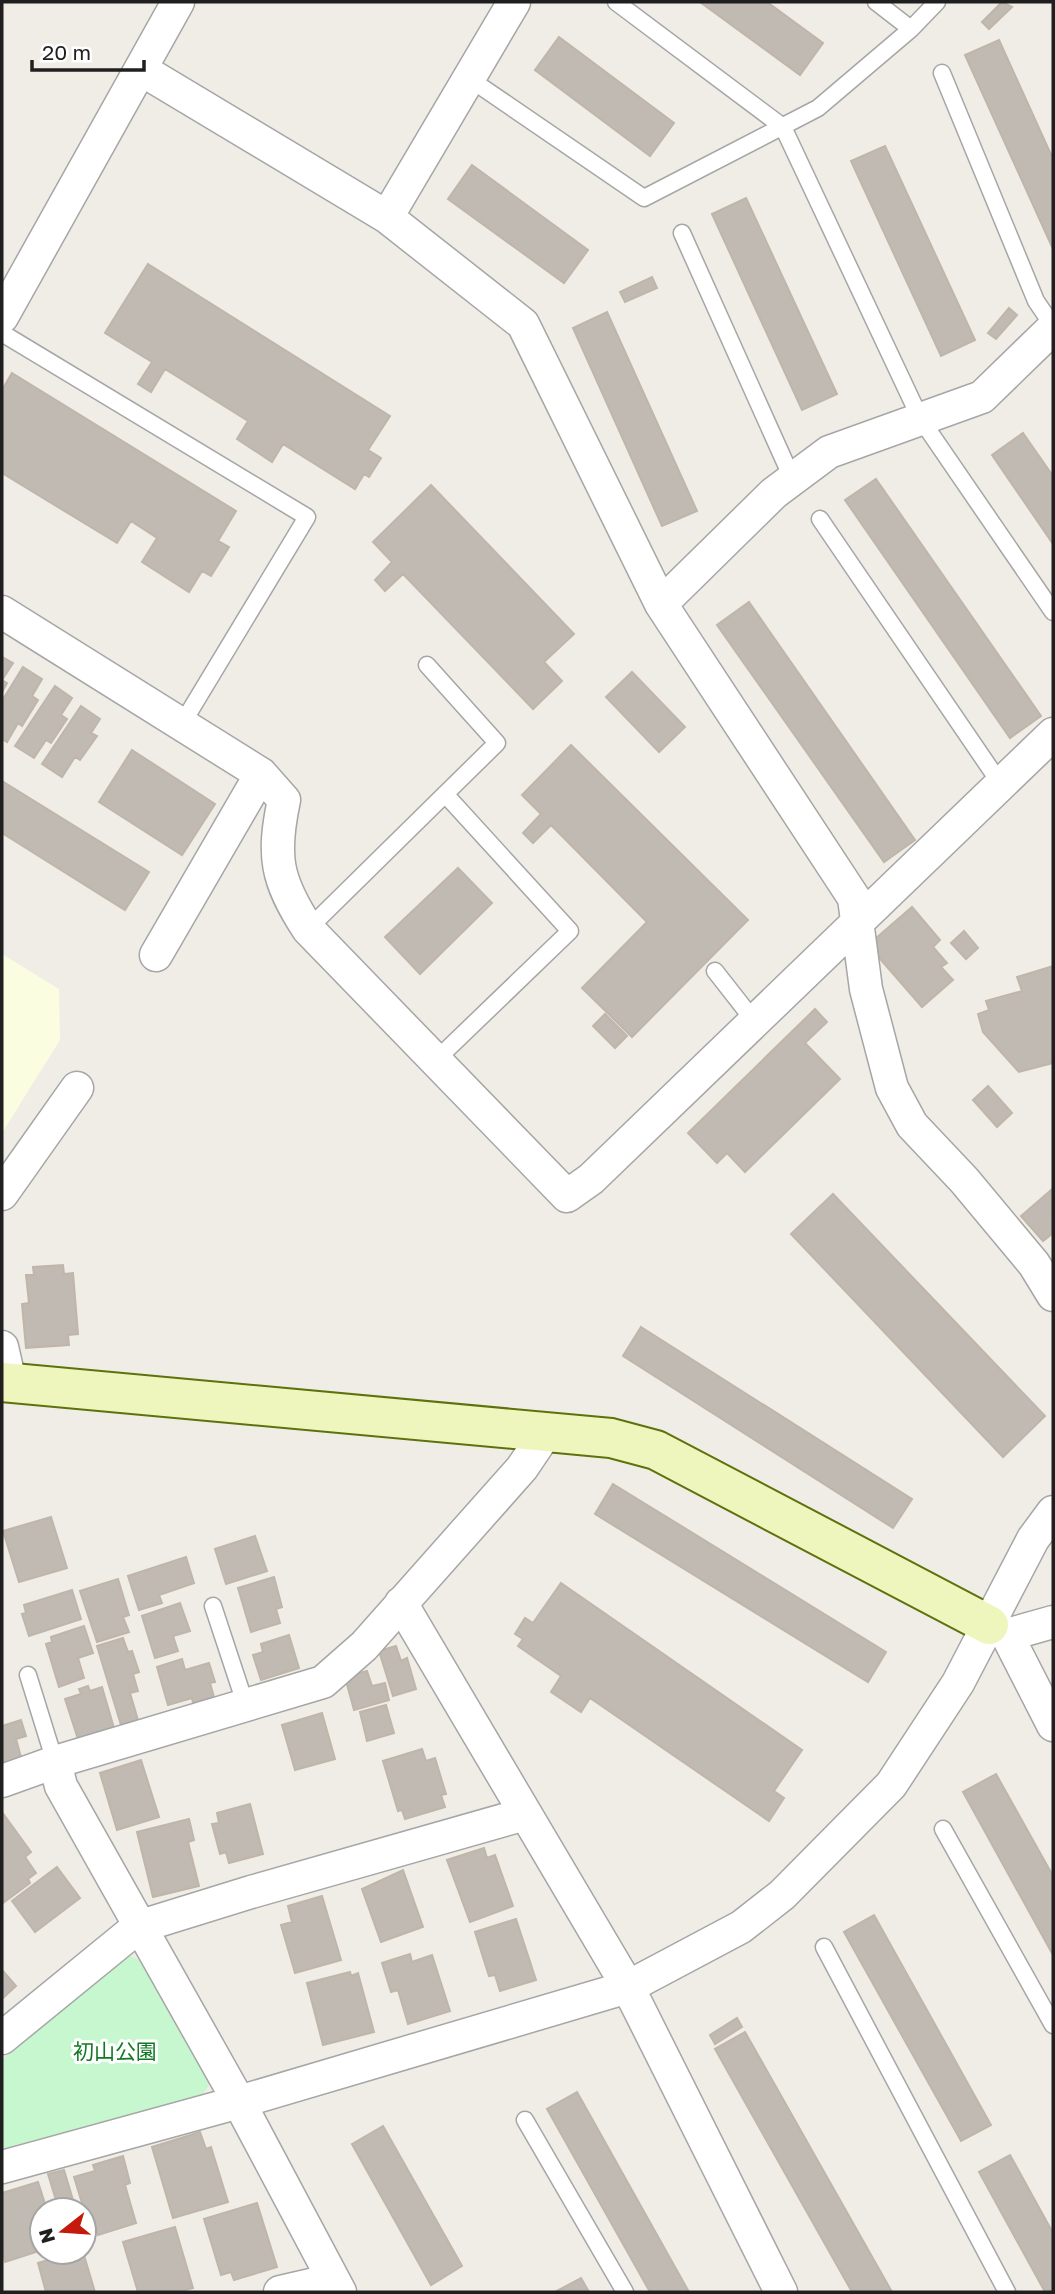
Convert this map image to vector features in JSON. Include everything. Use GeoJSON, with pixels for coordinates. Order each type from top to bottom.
{"type":"FeatureCollection","features":[{"type":"Feature","properties":{"kind":"street"},"geometry":{"type":"LineString","coordinates":[[2,317],[142,70],[177,2]]}},
{"type":"Feature","properties":{"kind":"street"},"geometry":{"type":"LineString","coordinates":[[387,217],[514,2]]}},
{"type":"Feature","properties":{"kind":"street"},"geometry":{"type":"LineString","coordinates":[[142,70],[387,217],[523,324],[661,604],[854,898],[866,989],[892,1088],[912,1125],[964,1180],[1034,1264],[1053,1295]]}},
{"type":"Feature","properties":{"kind":"street"},"geometry":{"type":"LineString","coordinates":[[661,604],[792,478],[829,452],[982,397],[1053,327]]}},
{"type":"Feature","properties":{"kind":"street"},"geometry":{"type":"LineString","coordinates":[[2,612],[261,774],[284,800],[276,838],[279,869],[288,898],[307,929],[567,1196],[591,1179],[1053,734]]}},
{"type":"Feature","properties":{"kind":"street"},"geometry":{"type":"LineString","coordinates":[[156,955],[261,774]]}},
{"type":"Feature","properties":{"kind":"street"},"geometry":{"type":"LineString","coordinates":[[2,1194],[77,1088]]}},
{"type":"Feature","properties":{"kind":"street"},"geometry":{"type":"LineString","coordinates":[[4,1370],[611,1438],[656,1450],[998,1630],[1053,1725]]}},
{"type":"Feature","properties":{"kind":"street"},"geometry":{"type":"LineString","coordinates":[[2,1781],[245,1703],[323,1682],[364,1646],[522,1468],[547,1431]]}},
{"type":"Feature","properties":{"kind":"street"},"geometry":{"type":"LineString","coordinates":[[2,2167],[239,2102],[628,1987],[741,1927],[782,1895],[891,1785],[958,1683],[998,1630],[1033,1539],[1053,1512]]}},
{"type":"Feature","properties":{"kind":"street"},"geometry":{"type":"LineString","coordinates":[[401,1603],[628,1987],[781,2292]]}},
{"type":"Feature","properties":{"kind":"street"},"geometry":{"type":"LineString","coordinates":[[998,1630],[1053,1622]]}},
{"type":"Feature","properties":{"kind":"street"},"geometry":{"type":"LineString","coordinates":[[55,1762],[61,1786],[138,1927],[239,2102],[336,2286],[280,2292]]}},
{"type":"Feature","properties":{"kind":"street"},"geometry":{"type":"LineString","coordinates":[[2,2038],[138,1927],[525,1814]]}},
{"type":"Feature","properties":{"kind":"lane"},"geometry":{"type":"LineString","coordinates":[[616,2],[783,127],[920,418],[1053,612]]}},
{"type":"Feature","properties":{"kind":"lane"},"geometry":{"type":"LineString","coordinates":[[876,2],[911,29]]}},
{"type":"Feature","properties":{"kind":"lane"},"geometry":{"type":"LineString","coordinates":[[470,79],[644,198],[818,108],[911,29],[937,2]]}},
{"type":"Feature","properties":{"kind":"lane"},"geometry":{"type":"LineString","coordinates":[[942,73],[1037,300],[1053,327]]}},
{"type":"Feature","properties":{"kind":"lane"},"geometry":{"type":"LineString","coordinates":[[682,233],[792,478]]}},
{"type":"Feature","properties":{"kind":"lane"},"geometry":{"type":"LineString","coordinates":[[2,333],[307,517],[182,724]]}},
{"type":"Feature","properties":{"kind":"lane"},"geometry":{"type":"LineString","coordinates":[[820,519],[1000,783]]}},
{"type":"Feature","properties":{"kind":"lane"},"geometry":{"type":"LineString","coordinates":[[307,929],[497,743],[428,665]]}},
{"type":"Feature","properties":{"kind":"lane"},"geometry":{"type":"LineString","coordinates":[[436,1061],[570,931],[445,794]]}},
{"type":"Feature","properties":{"kind":"lane"},"geometry":{"type":"LineString","coordinates":[[715,971],[755,1022]]}},
{"type":"Feature","properties":{"kind":"lane"},"geometry":{"type":"LineString","coordinates":[[213,1606],[245,1703]]}},
{"type":"Feature","properties":{"kind":"lane"},"geometry":{"type":"LineString","coordinates":[[28,1675],[55,1762]]}},
{"type":"Feature","properties":{"kind":"lane"},"geometry":{"type":"LineString","coordinates":[[943,1829],[1053,2025]]}},
{"type":"Feature","properties":{"kind":"lane"},"geometry":{"type":"LineString","coordinates":[[824,1947],[1007,2292]]}},
{"type":"Feature","properties":{"kind":"lane"},"geometry":{"type":"LineString","coordinates":[[525,2120],[625,2292]]}},
{"type":"Feature","properties":{"kind":"shaded area"},"geometry":{"type":"Polygon","coordinates":[[[2,954],[59,989],[60,1040],[2,1133],[2,954]]]}},
{"type":"Feature","properties":{"kind":"green space","name":"初山公園"},"geometry":{"type":"Polygon","coordinates":[[[127,1955],[143,1961],[210,2083],[203,2094],[2,2152],[2,2060],[127,1955]]]}},
{"type":"Feature","properties":{"kind":"building"},"geometry":{"type":"Polygon","coordinates":[[[700,2],[767,2],[823,43],[800,75],[700,2]]]}},
{"type":"Feature","properties":{"kind":"building"},"geometry":{"type":"Polygon","coordinates":[[[1002,2],[1012,7],[989,29],[982,22],[1002,2]]]}},
{"type":"Feature","properties":{"kind":"building"},"geometry":{"type":"Polygon","coordinates":[[[559,37],[674,123],[650,156],[535,70],[559,37]]]}},
{"type":"Feature","properties":{"kind":"building"},"geometry":{"type":"Polygon","coordinates":[[[999,40],[1053,159],[1053,249],[965,55],[999,40]]]}},
{"type":"Feature","properties":{"kind":"building"},"geometry":{"type":"Polygon","coordinates":[[[885,146],[975,340],[941,356],[851,161],[885,146]]]}},
{"type":"Feature","properties":{"kind":"building"},"geometry":{"type":"Polygon","coordinates":[[[472,165],[588,250],[564,283],[448,199],[472,165]]]}},
{"type":"Feature","properties":{"kind":"building"},"geometry":{"type":"Polygon","coordinates":[[[746,198],[837,394],[802,410],[712,214],[746,198]]]}},
{"type":"Feature","properties":{"kind":"building"},"geometry":{"type":"Polygon","coordinates":[[[148,264],[390,416],[368,450],[381,458],[369,477],[364,474],[355,489],[283,444],[272,462],[237,439],[248,421],[165,369],[151,392],[138,384],[152,362],[105,333],[148,264]]]}},
{"type":"Feature","properties":{"kind":"building"},"geometry":{"type":"Polygon","coordinates":[[[652,277],[657,288],[625,302],[620,292],[652,277]]]}},
{"type":"Feature","properties":{"kind":"building"},"geometry":{"type":"Polygon","coordinates":[[[1009,308],[1017,315],[996,339],[988,333],[1009,308]]]}},
{"type":"Feature","properties":{"kind":"building"},"geometry":{"type":"Polygon","coordinates":[[[607,312],[697,511],[662,526],[573,328],[607,312]]]}},
{"type":"Feature","properties":{"kind":"building"},"geometry":{"type":"Polygon","coordinates":[[[12,373],[236,511],[218,541],[229,547],[211,576],[202,571],[189,592],[142,562],[157,538],[131,521],[117,543],[2,473],[2,390],[12,373]]]}},
{"type":"Feature","properties":{"kind":"building"},"geometry":{"type":"Polygon","coordinates":[[[1023,433],[1053,476],[1053,544],[992,455],[1023,433]]]}},
{"type":"Feature","properties":{"kind":"building"},"geometry":{"type":"Polygon","coordinates":[[[876,479],[1041,716],[1010,738],[845,500],[876,479]]]}},
{"type":"Feature","properties":{"kind":"building"},"geometry":{"type":"Polygon","coordinates":[[[431,485],[574,634],[544,662],[562,681],[533,709],[403,574],[385,591],[375,580],[392,562],[373,542],[431,485]]]}},
{"type":"Feature","properties":{"kind":"building"},"geometry":{"type":"Polygon","coordinates":[[[749,602],[915,840],[884,862],[717,625],[749,602]]]}},
{"type":"Feature","properties":{"kind":"building"},"geometry":{"type":"Polygon","coordinates":[[[2,657],[13,663],[2,680],[2,657]]]}},
{"type":"Feature","properties":{"kind":"building"},"geometry":{"type":"Polygon","coordinates":[[[23,667],[42,679],[32,696],[38,700],[22,726],[18,723],[7,742],[2,739],[2,701],[23,667]]]}},
{"type":"Feature","properties":{"kind":"building"},"geometry":{"type":"Polygon","coordinates":[[[632,672],[685,727],[659,752],[606,697],[632,672]]]}},
{"type":"Feature","properties":{"kind":"building"},"geometry":{"type":"Polygon","coordinates":[[[55,686],[72,698],[61,715],[67,719],[51,743],[46,740],[34,758],[15,746],[55,686]]]}},
{"type":"Feature","properties":{"kind":"building"},"geometry":{"type":"Polygon","coordinates":[[[81,706],[100,719],[91,733],[97,736],[80,760],[75,757],[62,777],[42,764],[81,706]]]}},
{"type":"Feature","properties":{"kind":"building"},"geometry":{"type":"Polygon","coordinates":[[[571,745],[748,920],[632,1037],[582,988],[647,922],[551,825],[533,843],[523,833],[541,814],[522,795],[571,745]]]}},
{"type":"Feature","properties":{"kind":"building"},"geometry":{"type":"Polygon","coordinates":[[[132,750],[215,804],[182,855],[99,802],[132,750]]]}},
{"type":"Feature","properties":{"kind":"building"},"geometry":{"type":"Polygon","coordinates":[[[2,781],[149,872],[125,910],[2,833],[2,781]]]}},
{"type":"Feature","properties":{"kind":"building"},"geometry":{"type":"Polygon","coordinates":[[[458,868],[492,903],[420,974],[385,937],[458,868]]]}},
{"type":"Feature","properties":{"kind":"building"},"geometry":{"type":"Polygon","coordinates":[[[912,907],[940,940],[933,947],[947,963],[941,967],[953,980],[922,1007],[868,945],[912,907]]]}},
{"type":"Feature","properties":{"kind":"building"},"geometry":{"type":"Polygon","coordinates":[[[964,931],[978,948],[966,959],[951,943],[964,931]]]}},
{"type":"Feature","properties":{"kind":"building"},"geometry":{"type":"Polygon","coordinates":[[[1053,966],[1053,1063],[1019,1072],[983,1032],[978,1014],[989,1010],[986,1001],[1022,991],[1017,977],[1053,966]]]}},
{"type":"Feature","properties":{"kind":"building"},"geometry":{"type":"Polygon","coordinates":[[[815,1009],[827,1022],[805,1043],[840,1079],[745,1172],[727,1153],[717,1163],[688,1133],[815,1009]]]}},
{"type":"Feature","properties":{"kind":"building"},"geometry":{"type":"Polygon","coordinates":[[[605,1014],[627,1036],[615,1048],[593,1026],[605,1014]]]}},
{"type":"Feature","properties":{"kind":"building"},"geometry":{"type":"Polygon","coordinates":[[[988,1086],[1012,1113],[997,1127],[973,1100],[988,1086]]]}},
{"type":"Feature","properties":{"kind":"building"},"geometry":{"type":"Polygon","coordinates":[[[1051,1190],[1053,1233],[1043,1241],[1021,1216],[1051,1190]]]}},
{"type":"Feature","properties":{"kind":"building"},"geometry":{"type":"Polygon","coordinates":[[[833,1194],[1045,1416],[1003,1457],[791,1234],[833,1194]]]}},
{"type":"Feature","properties":{"kind":"building"},"geometry":{"type":"Polygon","coordinates":[[[63,1265],[64,1274],[73,1273],[78,1334],[68,1335],[69,1345],[26,1348],[22,1304],[29,1303],[26,1275],[34,1275],[33,1267],[63,1265]]]}},
{"type":"Feature","properties":{"kind":"building"},"geometry":{"type":"Polygon","coordinates":[[[641,1327],[912,1499],[893,1528],[623,1356],[641,1327]]]}},
{"type":"Feature","properties":{"kind":"building"},"geometry":{"type":"Polygon","coordinates":[[[613,1484],[886,1652],[868,1682],[595,1514],[613,1484]]]}},
{"type":"Feature","properties":{"kind":"building"},"geometry":{"type":"Polygon","coordinates":[[[51,1517],[67,1568],[19,1582],[3,1531],[51,1517]]]}},
{"type":"Feature","properties":{"kind":"building"},"geometry":{"type":"Polygon","coordinates":[[[255,1536],[267,1571],[226,1584],[215,1549],[255,1536]]]}},
{"type":"Feature","properties":{"kind":"building"},"geometry":{"type":"Polygon","coordinates":[[[186,1557],[194,1583],[159,1595],[162,1603],[139,1610],[128,1576],[186,1557]]]}},
{"type":"Feature","properties":{"kind":"building"},"geometry":{"type":"Polygon","coordinates":[[[274,1577],[282,1607],[276,1609],[280,1623],[251,1632],[238,1588],[274,1577]]]}},
{"type":"Feature","properties":{"kind":"building"},"geometry":{"type":"Polygon","coordinates":[[[118,1579],[129,1615],[123,1617],[129,1632],[97,1642],[80,1591],[118,1579]]]}},
{"type":"Feature","properties":{"kind":"building"},"geometry":{"type":"Polygon","coordinates":[[[561,1583],[802,1750],[774,1791],[784,1798],[769,1821],[590,1698],[581,1712],[551,1692],[561,1676],[518,1646],[523,1639],[515,1634],[525,1618],[533,1623],[561,1583]]]}},
{"type":"Feature","properties":{"kind":"building"},"geometry":{"type":"Polygon","coordinates":[[[72,1590],[81,1619],[29,1636],[22,1614],[26,1613],[24,1605],[72,1590]]]}},
{"type":"Feature","properties":{"kind":"building"},"geometry":{"type":"Polygon","coordinates":[[[180,1603],[190,1631],[173,1636],[178,1651],[155,1658],[142,1616],[180,1603]]]}},
{"type":"Feature","properties":{"kind":"building"},"geometry":{"type":"Polygon","coordinates":[[[84,1626],[93,1653],[78,1658],[84,1678],[59,1687],[46,1644],[52,1642],[51,1637],[84,1626]]]}},
{"type":"Feature","properties":{"kind":"building"},"geometry":{"type":"Polygon","coordinates":[[[289,1635],[299,1668],[261,1680],[253,1655],[263,1652],[261,1644],[289,1635]]]}},
{"type":"Feature","properties":{"kind":"building"},"geometry":{"type":"Polygon","coordinates":[[[123,1638],[128,1652],[132,1651],[139,1672],[133,1674],[138,1691],[130,1693],[138,1720],[121,1725],[97,1646],[123,1638]]]}},
{"type":"Feature","properties":{"kind":"building"},"geometry":{"type":"Polygon","coordinates":[[[396,1646],[401,1661],[407,1658],[416,1689],[393,1696],[379,1651],[396,1646]]]}},
{"type":"Feature","properties":{"kind":"building"},"geometry":{"type":"Polygon","coordinates":[[[182,1659],[185,1670],[209,1663],[215,1682],[210,1683],[214,1697],[193,1703],[192,1698],[168,1705],[157,1667],[182,1659]]]}},
{"type":"Feature","properties":{"kind":"building"},"geometry":{"type":"Polygon","coordinates":[[[367,1671],[372,1686],[385,1683],[389,1700],[354,1710],[345,1677],[367,1671]]]}},
{"type":"Feature","properties":{"kind":"building"},"geometry":{"type":"Polygon","coordinates":[[[88,1686],[90,1691],[102,1687],[114,1728],[78,1739],[65,1699],[81,1694],[79,1689],[88,1686]]]}},
{"type":"Feature","properties":{"kind":"building"},"geometry":{"type":"Polygon","coordinates":[[[386,1705],[394,1733],[367,1741],[360,1712],[386,1705]]]}},
{"type":"Feature","properties":{"kind":"building"},"geometry":{"type":"Polygon","coordinates":[[[322,1713],[335,1759],[295,1770],[282,1725],[322,1713]]]}},
{"type":"Feature","properties":{"kind":"building"},"geometry":{"type":"Polygon","coordinates":[[[21,1720],[26,1736],[16,1739],[21,1757],[2,1763],[2,1726],[21,1720]]]}},
{"type":"Feature","properties":{"kind":"building"},"geometry":{"type":"Polygon","coordinates":[[[422,1749],[426,1761],[435,1758],[446,1794],[441,1795],[445,1807],[405,1819],[402,1810],[398,1811],[383,1761],[422,1749]]]}},
{"type":"Feature","properties":{"kind":"building"},"geometry":{"type":"Polygon","coordinates":[[[141,1760],[159,1817],[117,1830],[100,1773],[141,1760]]]}},
{"type":"Feature","properties":{"kind":"building"},"geometry":{"type":"Polygon","coordinates":[[[996,1774],[1053,1876],[1053,1955],[963,1792],[996,1774]]]}},
{"type":"Feature","properties":{"kind":"building"},"geometry":{"type":"Polygon","coordinates":[[[250,1804],[263,1854],[229,1863],[226,1852],[220,1854],[212,1824],[219,1823],[217,1813],[250,1804]]]}},
{"type":"Feature","properties":{"kind":"building"},"geometry":{"type":"Polygon","coordinates":[[[2,1812],[31,1852],[25,1857],[36,1873],[28,1879],[30,1883],[3,1903],[2,1812]]]}},
{"type":"Feature","properties":{"kind":"building"},"geometry":{"type":"Polygon","coordinates":[[[189,1819],[194,1840],[188,1842],[199,1886],[153,1897],[137,1832],[189,1819]]]}},
{"type":"Feature","properties":{"kind":"building"},"geometry":{"type":"Polygon","coordinates":[[[484,1848],[487,1858],[495,1855],[513,1906],[470,1922],[447,1860],[484,1848]]]}},
{"type":"Feature","properties":{"kind":"building"},"geometry":{"type":"Polygon","coordinates":[[[57,1867],[80,1898],[35,1932],[12,1901],[57,1867]]]}},
{"type":"Feature","properties":{"kind":"building"},"geometry":{"type":"Polygon","coordinates":[[[403,1870],[423,1927],[381,1942],[362,1889],[403,1870]]]}},
{"type":"Feature","properties":{"kind":"building"},"geometry":{"type":"Polygon","coordinates":[[[322,1896],[341,1960],[295,1973],[281,1925],[292,1922],[288,1906],[322,1896]]]}},
{"type":"Feature","properties":{"kind":"building"},"geometry":{"type":"Polygon","coordinates":[[[874,1915],[991,2125],[961,2141],[844,1932],[874,1915]]]}},
{"type":"Feature","properties":{"kind":"building"},"geometry":{"type":"Polygon","coordinates":[[[516,1919],[536,1980],[500,1991],[495,1975],[489,1976],[475,1932],[516,1919]]]}},
{"type":"Feature","properties":{"kind":"building"},"geometry":{"type":"Polygon","coordinates":[[[410,1954],[412,1962],[432,1955],[450,2011],[408,2024],[398,1990],[391,1992],[382,1963],[410,1954]]]}},
{"type":"Feature","properties":{"kind":"building"},"geometry":{"type":"Polygon","coordinates":[[[2,1970],[16,1986],[2,1999],[2,1970]]]}},
{"type":"Feature","properties":{"kind":"building"},"geometry":{"type":"Polygon","coordinates":[[[350,1972],[351,1976],[358,1973],[374,2032],[323,2045],[307,1983],[350,1972]]]}},
{"type":"Feature","properties":{"kind":"building"},"geometry":{"type":"Polygon","coordinates":[[[737,2018],[742,2027],[715,2044],[710,2035],[737,2018]]]}},
{"type":"Feature","properties":{"kind":"building"},"geometry":{"type":"Polygon","coordinates":[[[745,2032],[892,2292],[852,2292],[715,2049],[745,2032]]]}},
{"type":"Feature","properties":{"kind":"building"},"geometry":{"type":"Polygon","coordinates":[[[577,2092],[689,2292],[650,2292],[547,2109],[577,2092]]]}},
{"type":"Feature","properties":{"kind":"building"},"geometry":{"type":"Polygon","coordinates":[[[383,2126],[462,2266],[431,2285],[352,2144],[383,2126]]]}},
{"type":"Feature","properties":{"kind":"building"},"geometry":{"type":"Polygon","coordinates":[[[200,2132],[206,2149],[211,2147],[228,2202],[173,2218],[152,2147],[200,2132]]]}},
{"type":"Feature","properties":{"kind":"building"},"geometry":{"type":"Polygon","coordinates":[[[1010,2155],[1053,2233],[1053,2292],[1045,2292],[979,2172],[1010,2155]]]}},
{"type":"Feature","properties":{"kind":"building"},"geometry":{"type":"Polygon","coordinates":[[[123,2156],[130,2183],[125,2185],[136,2223],[98,2235],[98,2196],[80,2196],[74,2177],[95,2171],[93,2165],[123,2156]]]}},
{"type":"Feature","properties":{"kind":"building"},"geometry":{"type":"Polygon","coordinates":[[[64,2170],[72,2196],[55,2196],[48,2174],[64,2170]]]}},
{"type":"Feature","properties":{"kind":"building"},"geometry":{"type":"Polygon","coordinates":[[[38,2182],[42,2196],[28,2196],[28,2255],[5,2262],[2,2250],[2,2193],[38,2182]]]}},
{"type":"Feature","properties":{"kind":"building"},"geometry":{"type":"Polygon","coordinates":[[[257,2203],[277,2267],[234,2280],[231,2272],[221,2275],[204,2219],[257,2203]]]}},
{"type":"Feature","properties":{"kind":"building"},"geometry":{"type":"Polygon","coordinates":[[[175,2227],[193,2288],[177,2292],[138,2292],[123,2242],[175,2227]]]}},
{"type":"Feature","properties":{"kind":"building"},"geometry":{"type":"Polygon","coordinates":[[[39,2266],[87,2266],[95,2292],[46,2292],[39,2266]]]}},
{"type":"Feature","properties":{"kind":"building"},"geometry":{"type":"Polygon","coordinates":[[[581,2278],[589,2292],[555,2292],[581,2278]]]}}]}
